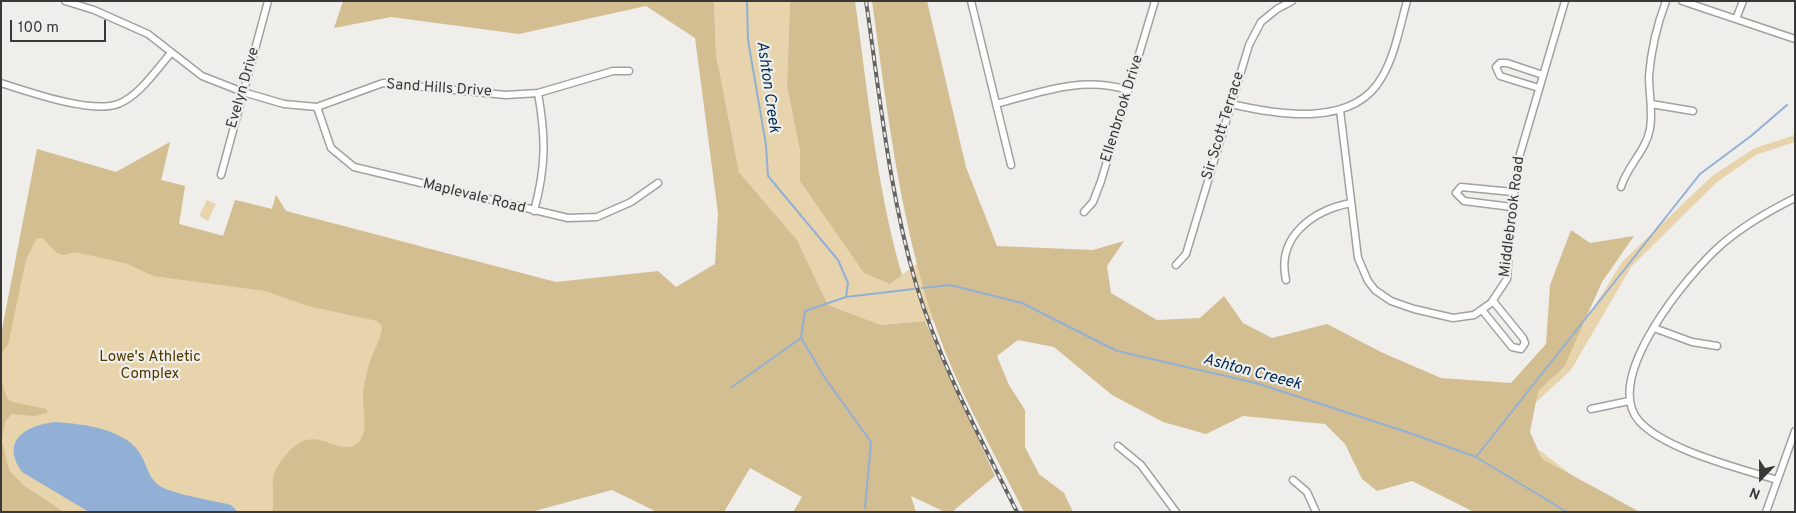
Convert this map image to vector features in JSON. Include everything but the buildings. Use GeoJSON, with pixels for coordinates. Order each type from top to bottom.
{"type":"FeatureCollection","features":[{"type":"Feature","properties":{"kind":"street","name":"Sand Hills Drive"},"geometry":{"type":"LineString","coordinates":[[65,1],[94,10],[148,34],[202,76],[242,92],[284,104],[317,107],[383,83],[506,95],[538,93],[613,71],[629,71]]}},
{"type":"Feature","properties":{"kind":"street","name":"Evelyn Drive"},"geometry":{"type":"LineString","coordinates":[[221,175],[268,1]]}},
{"type":"Feature","properties":{"kind":"street"},"geometry":{"type":"LineString","coordinates":[[971,1],[1011,165]]}},
{"type":"Feature","properties":{"kind":"street","name":"Ellenbrook Drive"},"geometry":{"type":"LineString","coordinates":[[1084,212],[1094,202],[1155,1]]}},
{"type":"Feature","properties":{"kind":"street","name":"Sir Scott Terrace"},"geometry":{"type":"LineString","coordinates":[[1176,265],[1186,254],[1231,104],[1256,30],[1267,16],[1292,1]]}},
{"type":"Feature","properties":{"kind":"street"},"geometry":{"type":"LineString","coordinates":[[1231,104],[1283,112],[1340,110],[1351,106],[1366,97],[1382,79],[1407,1]]}},
{"type":"Feature","properties":{"kind":"street","name":"Middlebrook Road"},"geometry":{"type":"LineString","coordinates":[[1340,110],[1360,262],[1368,281],[1381,295],[1414,309],[1453,318],[1467,317],[1482,310],[1493,301],[1504,287],[1509,271],[1513,192],[1520,154],[1565,1]]}},
{"type":"Feature","properties":{"kind":"street"},"geometry":{"type":"LineString","coordinates":[[1621,187],[1628,170],[1648,140],[1651,120],[1651,57],[1658,24],[1666,1]]}},
{"type":"Feature","properties":{"kind":"street"},"geometry":{"type":"LineString","coordinates":[[1682,1],[1795,39]]}},
{"type":"Feature","properties":{"kind":"street"},"geometry":{"type":"LineString","coordinates":[[1736,19],[1743,1]]}},
{"type":"Feature","properties":{"kind":"street"},"geometry":{"type":"LineString","coordinates":[[1,83],[44,96],[101,108],[119,104],[134,94],[171,53]]}},
{"type":"Feature","properties":{"kind":"street"},"geometry":{"type":"LineString","coordinates":[[1539,88],[1500,76],[1496,67],[1500,63],[1506,63],[1543,75]]}},
{"type":"Feature","properties":{"kind":"street"},"geometry":{"type":"LineString","coordinates":[[996,104],[1076,84],[1102,84],[1128,90]]}},
{"type":"Feature","properties":{"kind":"street"},"geometry":{"type":"LineString","coordinates":[[534,211],[544,161],[542,118],[538,93]]}},
{"type":"Feature","properties":{"kind":"street"},"geometry":{"type":"LineString","coordinates":[[1650,104],[1693,111]]}},
{"type":"Feature","properties":{"kind":"street","name":"Maplevale Road"},"geometry":{"type":"LineString","coordinates":[[317,107],[331,148],[354,167],[534,211],[568,218],[597,217],[631,202],[658,183]]}},
{"type":"Feature","properties":{"kind":"street"},"geometry":{"type":"LineString","coordinates":[[1512,207],[1464,201],[1456,193],[1461,187],[1513,192]]}},
{"type":"Feature","properties":{"kind":"street"},"geometry":{"type":"LineString","coordinates":[[1777,480],[1717,461],[1668,441],[1639,421],[1629,401],[1631,378],[1654,328],[1679,290],[1704,260],[1740,230],[1795,198]]}},
{"type":"Feature","properties":{"kind":"street"},"geometry":{"type":"LineString","coordinates":[[1286,280],[1285,264],[1288,251],[1303,224],[1319,212],[1351,203]]}},
{"type":"Feature","properties":{"kind":"street"},"geometry":{"type":"LineString","coordinates":[[1482,310],[1512,347],[1516,349],[1523,347],[1523,338],[1493,301]]}},
{"type":"Feature","properties":{"kind":"street"},"geometry":{"type":"LineString","coordinates":[[1654,328],[1692,342],[1716,346]]}},
{"type":"Feature","properties":{"kind":"street"},"geometry":{"type":"LineString","coordinates":[[1591,409],[1629,401]]}},
{"type":"Feature","properties":{"kind":"street"},"geometry":{"type":"LineString","coordinates":[[1766,512],[1795,431]]}},
{"type":"Feature","properties":{"kind":"street"},"geometry":{"type":"LineString","coordinates":[[1118,446],[1141,466],[1176,512]]}},
{"type":"Feature","properties":{"kind":"street"},"geometry":{"type":"LineString","coordinates":[[1294,480],[1306,492],[1316,512]]}},
{"type":"Feature","properties":{"kind":"green space"},"geometry":{"type":"Polygon","coordinates":[[[714,1],[790,1],[787,86],[800,151],[800,181],[890,284],[931,253],[1058,291],[1513,439],[1542,452],[1606,502],[1327,411],[1077,344],[956,318],[881,325],[828,305],[797,240],[739,172],[716,54],[714,1]]]}},
{"type":"Feature","properties":{"kind":"green space"},"geometry":{"type":"Polygon","coordinates":[[[1795,135],[1795,142],[1756,155],[1717,182],[1631,267],[1571,370],[1507,429],[1559,363],[1622,262],[1712,176],[1755,148],[1795,135]]]}},
{"type":"Feature","properties":{"kind":"green space","name":"Lowe's Athletic Complex"},"geometry":{"type":"Polygon","coordinates":[[[170,142],[161,180],[185,186],[179,224],[224,236],[235,200],[272,209],[276,195],[286,211],[421,246],[360,461],[285,512],[64,512],[8,481],[1,455],[1,335],[37,149],[116,172],[170,142]]]}},
{"type":"Feature","properties":{"kind":"green space"},"geometry":{"type":"Polygon","coordinates":[[[207,200],[216,204],[208,221],[199,216],[207,200]]]}},
{"type":"Feature","properties":{"kind":"shaded area"},"geometry":{"type":"Polygon","coordinates":[[[343,1],[714,1],[716,54],[739,172],[797,240],[828,305],[881,325],[925,321],[995,476],[952,512],[945,512],[911,496],[916,512],[793,512],[802,497],[750,468],[724,512],[657,512],[612,490],[531,512],[272,512],[275,471],[296,445],[306,440],[315,439],[348,447],[360,441],[365,422],[363,395],[365,380],[369,363],[379,341],[382,326],[377,321],[308,306],[265,291],[153,276],[128,264],[75,252],[64,255],[57,253],[42,238],[36,239],[26,260],[8,345],[1,354],[1,335],[37,149],[116,172],[170,142],[161,180],[185,186],[179,224],[223,236],[235,200],[272,209],[276,195],[286,211],[556,282],[658,271],[676,287],[715,264],[718,213],[695,38],[646,6],[519,34],[391,17],[334,28],[343,1]]]}},
{"type":"Feature","properties":{"kind":"shaded area"},"geometry":{"type":"Polygon","coordinates":[[[790,1],[855,1],[879,173],[902,275],[890,284],[864,273],[800,181],[800,151],[787,86],[790,1]]]}},
{"type":"Feature","properties":{"kind":"shaded area"},"geometry":{"type":"Polygon","coordinates":[[[872,1],[927,1],[966,167],[997,246],[1093,250],[1124,241],[1107,266],[1111,293],[1157,320],[1200,318],[1224,296],[1243,323],[1272,338],[1327,324],[1383,353],[1441,378],[1511,383],[1546,344],[1550,285],[1571,230],[1590,243],[1634,236],[1602,282],[1564,367],[1538,391],[1530,432],[1542,459],[1640,512],[1474,512],[1412,481],[1377,491],[1362,479],[1345,444],[1325,424],[1243,416],[1206,434],[1163,422],[1112,395],[1054,347],[1018,340],[997,356],[1009,385],[1025,410],[1025,447],[1039,474],[1064,493],[1073,512],[1024,512],[982,431],[944,349],[917,265],[898,178],[872,1]]]}},
{"type":"Feature","properties":{"kind":"shaded area"},"geometry":{"type":"Polygon","coordinates":[[[1,380],[7,398],[12,402],[46,409],[48,413],[35,416],[12,414],[5,421],[2,441],[9,470],[23,485],[64,512],[1,512],[1,380]]]}},
{"type":"Feature","properties":{"kind":"water"},"geometry":{"type":"Polygon","coordinates":[[[56,422],[79,424],[116,434],[136,448],[151,477],[160,486],[184,495],[231,505],[238,512],[89,512],[22,472],[16,461],[15,443],[20,436],[35,427],[56,422]]]}},
{"type":"Feature","properties":{"kind":"waterway","name":"Ashton Creek"},"geometry":{"type":"LineString","coordinates":[[747,1],[748,40],[766,145],[768,176],[838,260],[848,283],[846,297]]}},
{"type":"Feature","properties":{"kind":"waterway"},"geometry":{"type":"LineString","coordinates":[[1476,457],[1700,174],[1751,136],[1787,105]]}},
{"type":"Feature","properties":{"kind":"waterway","name":"Ashton Creeek"},"geometry":{"type":"LineString","coordinates":[[922,288],[950,285],[1022,303],[1117,351],[1256,383],[1410,433],[1476,457],[1567,512]]}},
{"type":"Feature","properties":{"kind":"waterway"},"geometry":{"type":"LineString","coordinates":[[732,387],[801,338],[805,311],[846,297],[914,289]]}},
{"type":"Feature","properties":{"kind":"waterway"},"geometry":{"type":"LineString","coordinates":[[801,338],[825,378],[871,442],[865,508]]}},
{"type":"Feature","properties":{"kind":"railway"},"geometry":{"type":"LineString","coordinates":[[866,1],[892,179],[916,284],[949,372],[1017,512]]}}]}
